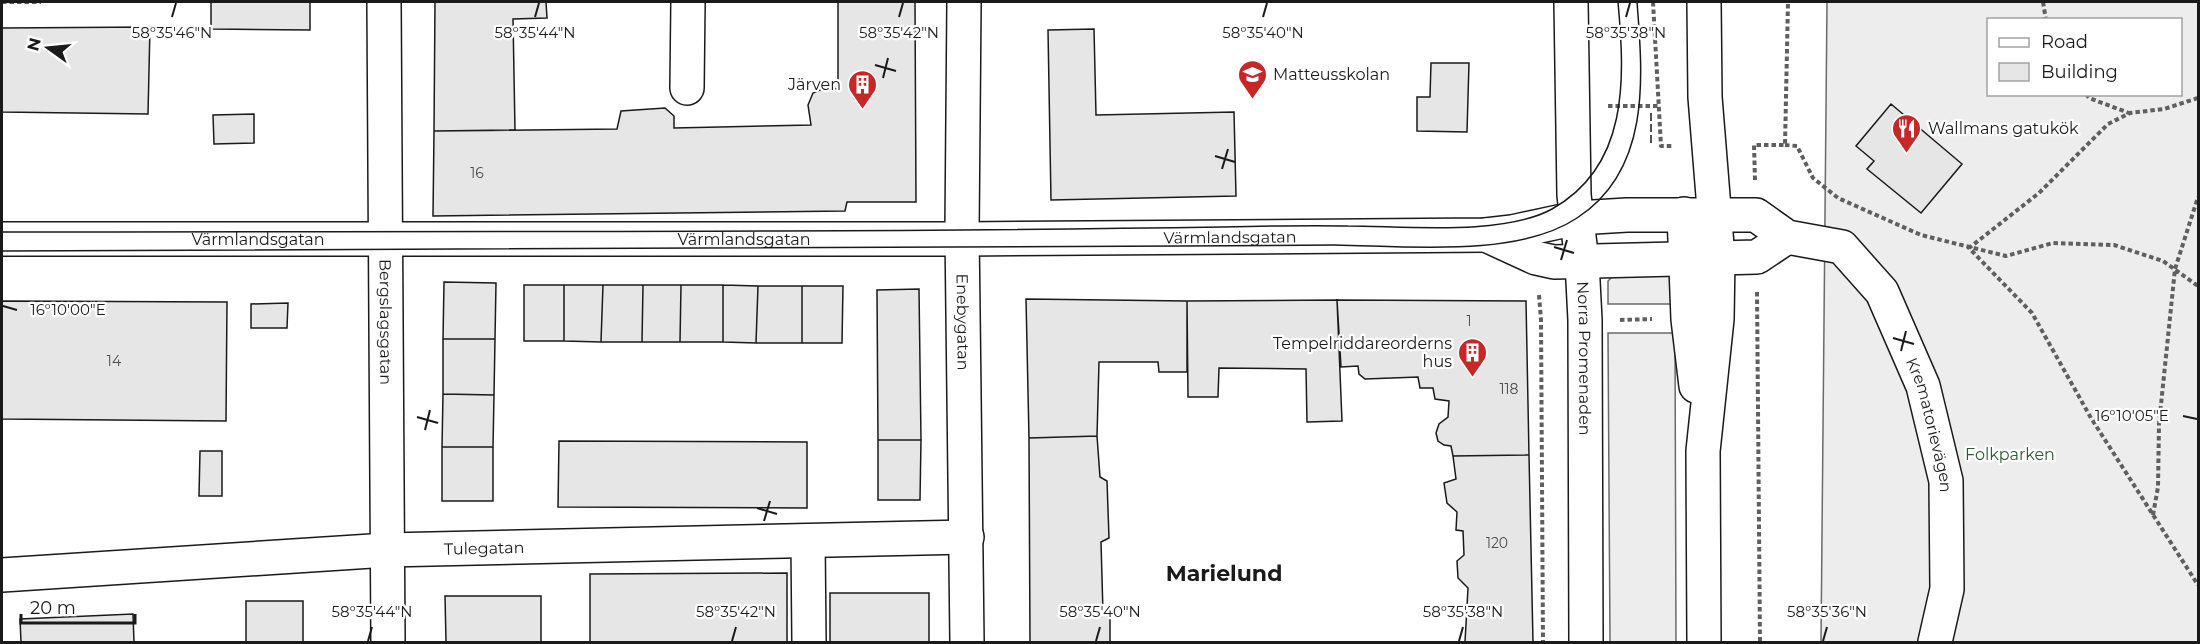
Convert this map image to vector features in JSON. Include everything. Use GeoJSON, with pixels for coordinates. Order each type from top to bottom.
{"type":"FeatureCollection","features":[{"type":"Feature","properties":{"kind":"street","name":"Bergslagsgatan"},"geometry":{"type":"LineString","coordinates":[[384,2],[388,642]]}},
{"type":"Feature","properties":{"kind":"street"},"geometry":{"type":"LineString","coordinates":[[687,88],[688,2]]}},
{"type":"Feature","properties":{"kind":"street","name":"Enebygatan"},"geometry":{"type":"LineString","coordinates":[[964,2],[963,239],[967,642]]}},
{"type":"Feature","properties":{"kind":"street","name":"Norra Promenaden"},"geometry":{"type":"LineString","coordinates":[[1571,2],[1574,195],[1582,262],[1585,320],[1586,642]]}},
{"type":"Feature","properties":{"kind":"street"},"geometry":{"type":"LineString","coordinates":[[1704,2],[1705,97],[1700,214],[1685,258],[1688,319],[1703,451],[1704,642]]}},
{"type":"Feature","properties":{"kind":"street","name":"Värmlandsgatan"},"geometry":{"type":"LineString","coordinates":[[2,239],[963,239],[1486,235],[1512,232],[1577,218],[1700,214]]}},
{"type":"Feature","properties":{"kind":"street"},"geometry":{"type":"LineString","coordinates":[[1700,214],[1756,215]]}},
{"type":"Feature","properties":{"kind":"street"},"geometry":{"type":"LineString","coordinates":[[1700,214],[1718,258],[1717,319],[1703,451]]}},
{"type":"Feature","properties":{"kind":"street","name":"Krematorievägen"},"geometry":{"type":"LineString","coordinates":[[1756,215],[1787,237],[1842,247],[1882,292],[1923,386],[1946,481],[1947,589],[1935,642]]}},
{"type":"Feature","properties":{"kind":"street","name":"Värmlandsgatan"},"geometry":{"type":"LineString","coordinates":[[1486,235],[1536,258],[1554,262],[1582,262]]}},
{"type":"Feature","properties":{"kind":"street"},"geometry":{"type":"LineString","coordinates":[[1582,262],[1757,257],[1787,237]]}},
{"type":"Feature","properties":{"kind":"street","name":"Tulegatan"},"geometry":{"type":"LineString","coordinates":[[2,575],[387,550],[967,537]]}},
{"type":"Feature","properties":{"kind":"street"},"geometry":{"type":"LineString","coordinates":[[808,541],[809,642]]}},
{"type":"Feature","properties":{"kind":"path"},"geometry":{"type":"LineString","coordinates":[[2,2],[41,2]]}},
{"type":"Feature","properties":{"kind":"path"},"geometry":{"type":"LineString","coordinates":[[1785,145],[1788,2]]}},
{"type":"Feature","properties":{"kind":"path"},"geometry":{"type":"LineString","coordinates":[[2043,2],[2046,18]]}},
{"type":"Feature","properties":{"kind":"path"},"geometry":{"type":"LineString","coordinates":[[2088,96],[2130,114]]}},
{"type":"Feature","properties":{"kind":"path"},"geometry":{"type":"LineString","coordinates":[[1969,248],[2039,193],[2108,124],[2130,114],[2164,109],[2199,98]]}},
{"type":"Feature","properties":{"kind":"path"},"geometry":{"type":"LineString","coordinates":[[1756,215],[1754,145],[1797,146],[1813,178],[1838,198],[1921,235],[2006,256],[2053,243],[2114,245],[2163,261],[2199,286]]}},
{"type":"Feature","properties":{"kind":"path"},"geometry":{"type":"LineString","coordinates":[[2153,515],[2158,487],[2159,424],[2175,269],[2199,197]]}},
{"type":"Feature","properties":{"kind":"path"},"geometry":{"type":"LineString","coordinates":[[1969,248],[2032,313],[2091,418],[2199,585]]}},
{"type":"Feature","properties":{"kind":"path"},"geometry":{"type":"LineString","coordinates":[[1757,257],[1760,642]]}},
{"type":"Feature","properties":{"kind":"path"},"geometry":{"type":"LineString","coordinates":[[1536,258],[1541,320],[1543,642]]}},
{"type":"Feature","properties":{"kind":"shaded area","name":"Folkparken"},"geometry":{"type":"Polygon","coordinates":[[[1827,2],[2198,2],[2198,642],[1821,642],[1827,2]]]}},
{"type":"Feature","properties":{"kind":"shaded area"},"geometry":{"type":"Polygon","coordinates":[[[1614,275],[1667,275],[1674,278],[1676,304],[1608,304],[1608,281],[1614,275]]]}},
{"type":"Feature","properties":{"kind":"shaded area"},"geometry":{"type":"Polygon","coordinates":[[[1608,333],[1675,333],[1676,642],[1610,642],[1608,333]]]}},
{"type":"Feature","properties":{"kind":"building"},"geometry":{"type":"Polygon","coordinates":[[[211,2],[310,2],[310,30],[211,29],[211,2]]]}},
{"type":"Feature","properties":{"kind":"building"},"geometry":{"type":"Polygon","coordinates":[[[435,2],[546,2],[547,18],[513,19],[515,130],[434,131],[435,2]]]}},
{"type":"Feature","properties":{"kind":"building","name":"Järven"},"geometry":{"type":"Polygon","coordinates":[[[838,2],[915,2],[916,202],[847,202],[845,211],[433,216],[434,131],[617,129],[621,111],[665,108],[674,116],[674,128],[811,125],[808,105],[813,93],[827,87],[838,89],[838,2]]]}},
{"type":"Feature","properties":{"kind":"building"},"geometry":{"type":"Polygon","coordinates":[[[150,27],[148,114],[2,112],[2,28],[150,27]]]}},
{"type":"Feature","properties":{"kind":"building"},"geometry":{"type":"Polygon","coordinates":[[[1094,29],[1096,115],[1234,112],[1236,196],[1051,200],[1048,30],[1094,29]]]}},
{"type":"Feature","properties":{"kind":"building"},"geometry":{"type":"Polygon","coordinates":[[[1431,63],[1469,63],[1467,132],[1417,131],[1417,97],[1430,97],[1431,63]]]}},
{"type":"Feature","properties":{"kind":"building","name":"Wallmans gatukök"},"geometry":{"type":"Polygon","coordinates":[[[1891,104],[1962,164],[1921,213],[1867,169],[1874,161],[1856,146],[1891,104]]]}},
{"type":"Feature","properties":{"kind":"building"},"geometry":{"type":"Polygon","coordinates":[[[254,114],[254,143],[214,144],[213,115],[254,114]]]}},
{"type":"Feature","properties":{"kind":"building"},"geometry":{"type":"Polygon","coordinates":[[[444,282],[496,283],[495,339],[443,339],[444,282]]]}},
{"type":"Feature","properties":{"kind":"building"},"geometry":{"type":"Polygon","coordinates":[[[524,285],[564,285],[564,341],[524,341],[524,285]]]}},
{"type":"Feature","properties":{"kind":"building"},"geometry":{"type":"Polygon","coordinates":[[[564,285],[603,285],[601,342],[564,341],[564,285]]]}},
{"type":"Feature","properties":{"kind":"building"},"geometry":{"type":"Polygon","coordinates":[[[603,285],[643,285],[642,342],[601,342],[603,285]]]}},
{"type":"Feature","properties":{"kind":"building"},"geometry":{"type":"Polygon","coordinates":[[[643,285],[681,285],[680,342],[642,342],[643,285]]]}},
{"type":"Feature","properties":{"kind":"building"},"geometry":{"type":"Polygon","coordinates":[[[681,285],[723,285],[723,342],[680,342],[681,285]]]}},
{"type":"Feature","properties":{"kind":"building"},"geometry":{"type":"Polygon","coordinates":[[[723,285],[758,286],[756,343],[723,342],[723,285]]]}},
{"type":"Feature","properties":{"kind":"building"},"geometry":{"type":"Polygon","coordinates":[[[758,286],[802,286],[802,343],[756,343],[758,286]]]}},
{"type":"Feature","properties":{"kind":"building"},"geometry":{"type":"Polygon","coordinates":[[[802,286],[843,286],[842,343],[802,343],[802,286]]]}},
{"type":"Feature","properties":{"kind":"building"},"geometry":{"type":"Polygon","coordinates":[[[919,289],[921,440],[878,440],[877,290],[919,289]]]}},
{"type":"Feature","properties":{"kind":"building"},"geometry":{"type":"Polygon","coordinates":[[[1026,299],[1187,301],[1187,372],[1159,372],[1158,362],[1099,362],[1097,436],[1029,438],[1026,299]]]}},
{"type":"Feature","properties":{"kind":"building","name":"Tempelriddareorderns hus"},"geometry":{"type":"Polygon","coordinates":[[[1337,300],[1526,301],[1529,455],[1453,456],[1451,446],[1438,441],[1436,433],[1439,424],[1448,417],[1449,401],[1435,399],[1433,388],[1420,388],[1418,377],[1365,379],[1359,374],[1358,366],[1341,367],[1337,300]]]}},
{"type":"Feature","properties":{"kind":"building"},"geometry":{"type":"Polygon","coordinates":[[[1337,300],[1342,421],[1307,422],[1306,369],[1219,368],[1218,397],[1188,397],[1187,301],[1337,300]]]}},
{"type":"Feature","properties":{"kind":"building"},"geometry":{"type":"Polygon","coordinates":[[[2,301],[227,302],[226,421],[2,419],[2,301]]]}},
{"type":"Feature","properties":{"kind":"building"},"geometry":{"type":"Polygon","coordinates":[[[288,303],[287,328],[251,328],[251,304],[288,303]]]}},
{"type":"Feature","properties":{"kind":"building"},"geometry":{"type":"Polygon","coordinates":[[[443,339],[495,339],[494,395],[443,394],[443,339]]]}},
{"type":"Feature","properties":{"kind":"building"},"geometry":{"type":"Polygon","coordinates":[[[443,394],[494,395],[493,447],[442,447],[443,394]]]}},
{"type":"Feature","properties":{"kind":"building"},"geometry":{"type":"Polygon","coordinates":[[[1097,436],[1100,477],[1107,481],[1109,538],[1101,542],[1103,613],[1110,617],[1110,642],[1030,642],[1029,438],[1097,436]]]}},
{"type":"Feature","properties":{"kind":"building"},"geometry":{"type":"Polygon","coordinates":[[[878,440],[921,440],[920,500],[878,500],[878,440]]]}},
{"type":"Feature","properties":{"kind":"building"},"geometry":{"type":"Polygon","coordinates":[[[559,441],[807,442],[807,508],[558,507],[559,441]]]}},
{"type":"Feature","properties":{"kind":"building"},"geometry":{"type":"Polygon","coordinates":[[[442,447],[493,447],[493,501],[442,501],[442,447]]]}},
{"type":"Feature","properties":{"kind":"building"},"geometry":{"type":"Polygon","coordinates":[[[200,451],[222,451],[222,496],[199,496],[200,451]]]}},
{"type":"Feature","properties":{"kind":"building"},"geometry":{"type":"Polygon","coordinates":[[[1529,455],[1533,642],[1465,642],[1468,588],[1458,578],[1457,561],[1464,555],[1463,531],[1456,530],[1457,512],[1447,503],[1444,483],[1456,479],[1453,456],[1529,455]]]}},
{"type":"Feature","properties":{"kind":"building"},"geometry":{"type":"Polygon","coordinates":[[[787,573],[787,642],[590,642],[590,574],[787,573]]]}},
{"type":"Feature","properties":{"kind":"building"},"geometry":{"type":"Polygon","coordinates":[[[830,593],[929,593],[929,642],[830,642],[830,593]]]}},
{"type":"Feature","properties":{"kind":"building"},"geometry":{"type":"Polygon","coordinates":[[[445,596],[541,596],[541,642],[446,642],[445,596]]]}},
{"type":"Feature","properties":{"kind":"building"},"geometry":{"type":"Polygon","coordinates":[[[246,601],[303,601],[303,642],[246,642],[246,601]]]}},
{"type":"Feature","properties":{"kind":"building"},"geometry":{"type":"Polygon","coordinates":[[[133,614],[134,642],[21,642],[20,619],[133,614]]]}},
{"type":"Feature","properties":{"kind":"tram line"},"geometry":{"type":"LineString","coordinates":[[2,232],[764,231],[1301,226],[1453,228],[1507,223],[1552,209],[1577,191],[1596,169],[1609,145],[1620,90],[1618,2]]}},
{"type":"Feature","properties":{"kind":"tram line"},"geometry":{"type":"LineString","coordinates":[[2,251],[1316,245],[1460,247],[1493,244],[1552,231],[1577,218],[1601,198],[1618,175],[1630,149],[1637,121],[1641,61],[1637,2]]}},
{"type":"Feature","properties":{"kind":"fence"},"geometry":{"type":"LineString","coordinates":[[1651,113],[1651,144]]}},
{"type":"Feature","properties":{"kind":"place","name":"Matteusskolan"},"geometry":{"type":"Point","coordinates":[1252,100]}},
{"type":"Feature","properties":{"kind":"place","name":"Järven"},"geometry":{"type":"Point","coordinates":[862,110]}},
{"type":"Feature","properties":{"kind":"place","name":"Wallmans gatukök"},"geometry":{"type":"Point","coordinates":[1907,154]}},
{"type":"Feature","properties":{"kind":"place","name":"Tempelriddareorderns hus"},"geometry":{"type":"Point","coordinates":[1473,378]}},
{"type":"Feature","properties":{"kind":"district","name":"Marielund"},"geometry":{"type":"Point","coordinates":[1224,573]}}]}
